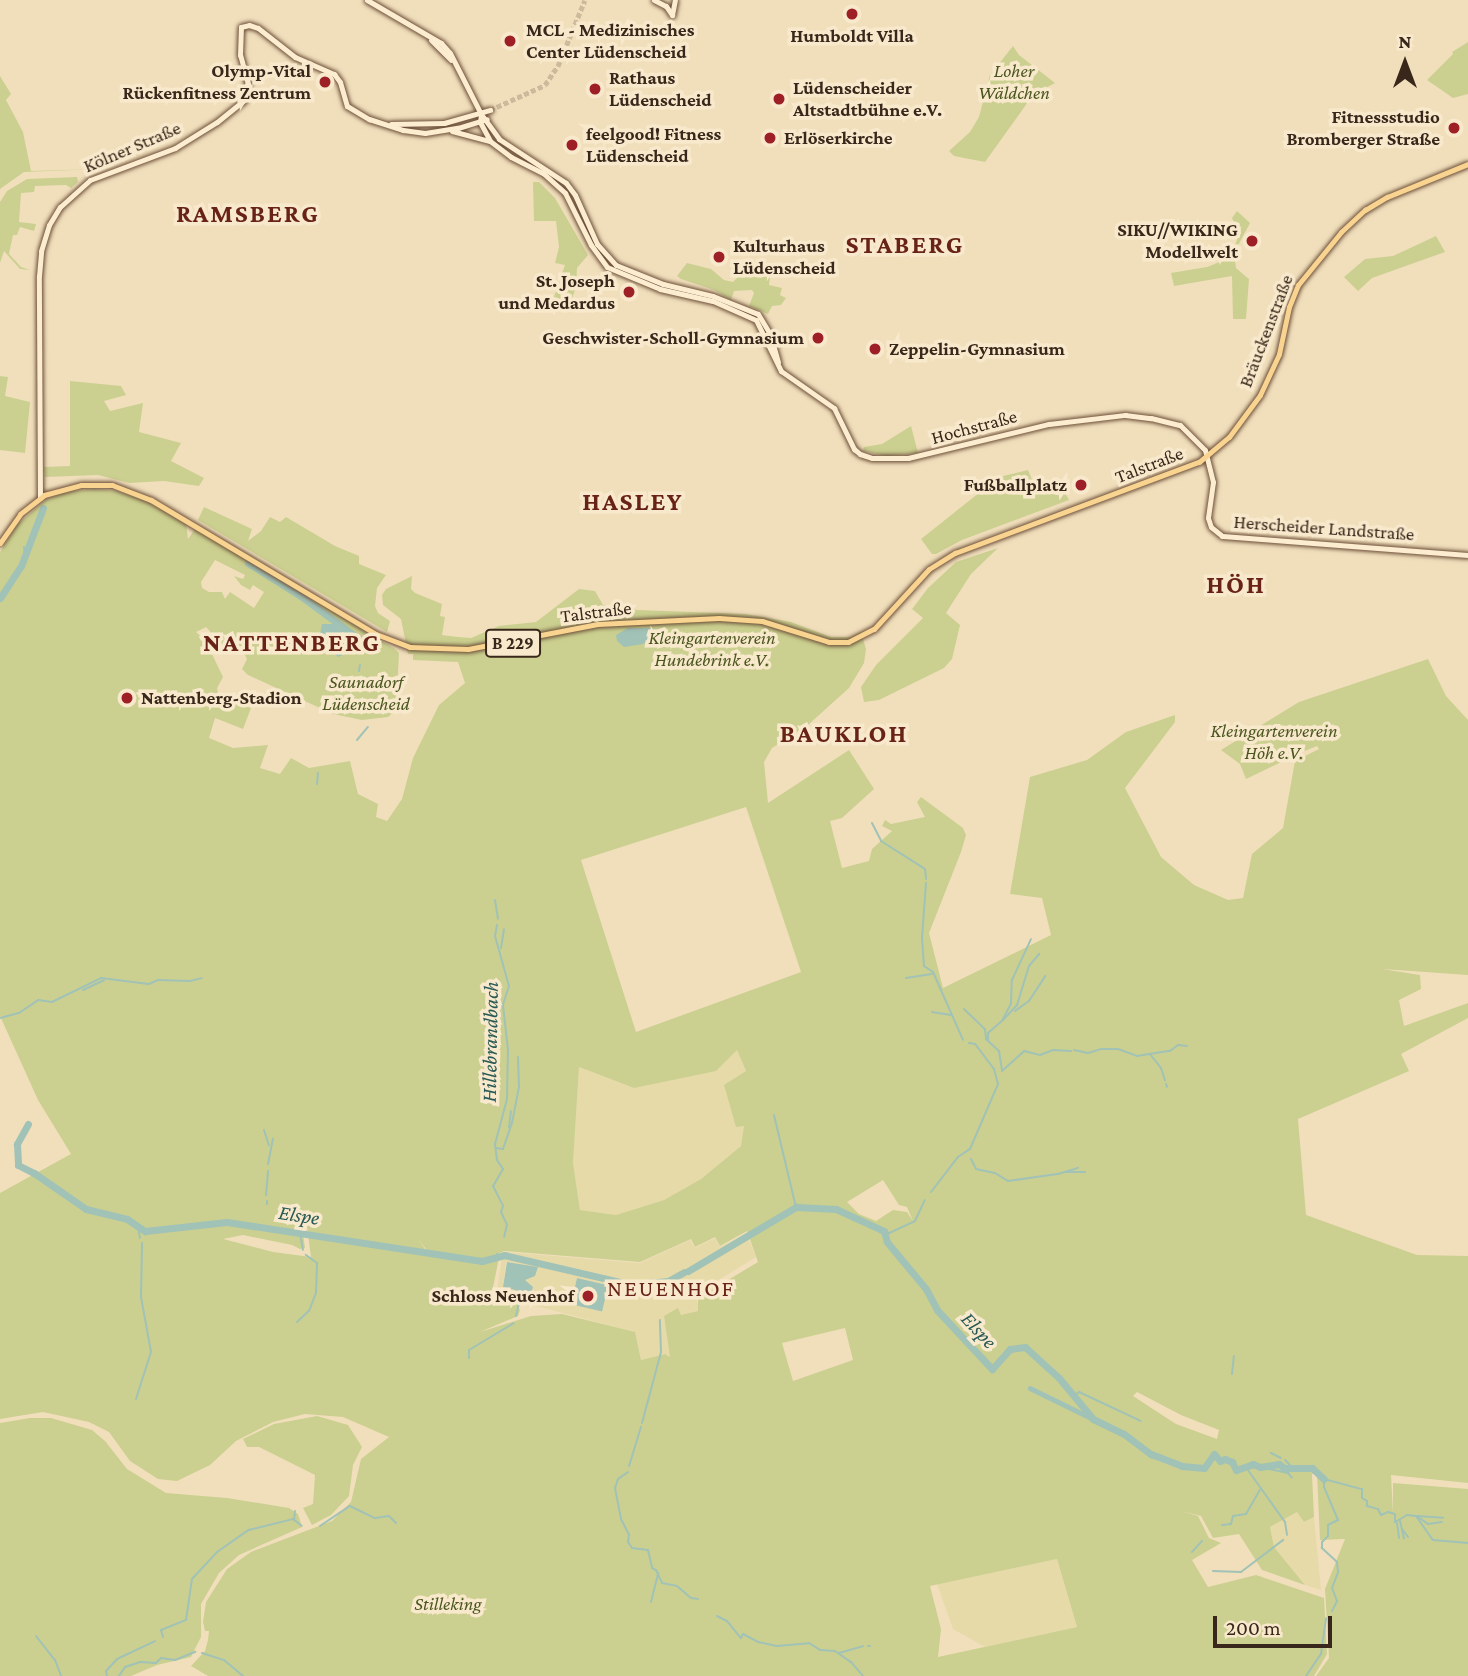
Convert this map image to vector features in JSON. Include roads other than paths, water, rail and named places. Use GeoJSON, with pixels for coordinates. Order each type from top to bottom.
{"type":"FeatureCollection","features":[{"type":"Feature","properties":{"kind":"main road"},"geometry":{"type":"LineString","coordinates":[[367,0],[441,43],[458,68],[481,114],[490,141]]}},
{"type":"Feature","properties":{"kind":"main road"},"geometry":{"type":"LineString","coordinates":[[654,0],[666,6],[671,15],[675,1]]}},
{"type":"Feature","properties":{"kind":"main road"},"geometry":{"type":"LineString","coordinates":[[666,6],[675,1]]}},
{"type":"Feature","properties":{"kind":"main road","name":"Kölner Straße"},"geometry":{"type":"LineString","coordinates":[[40,498],[40,260],[49,225],[68,199],[97,176],[156,157],[180,145],[244,100],[248,82],[240,55],[239,33],[244,25],[258,28],[295,57],[334,74],[340,82],[348,107],[367,118],[417,132],[449,130],[484,121]]}},
{"type":"Feature","properties":{"kind":"main road","name":"Kölner Straße"},"geometry":{"type":"LineString","coordinates":[[388,124],[437,124],[491,110]]}},
{"type":"Feature","properties":{"kind":"main road"},"geometry":{"type":"LineString","coordinates":[[484,121],[499,139],[566,183],[575,195],[597,244],[615,265],[632,274],[713,296],[754,312],[765,323],[774,354]]}},
{"type":"Feature","properties":{"kind":"main road"},"geometry":{"type":"LineString","coordinates":[[449,130],[490,141],[559,186],[570,200],[596,253],[607,267],[660,289],[706,299],[747,314],[760,326],[774,354]]}},
{"type":"Feature","properties":{"kind":"main road","name":"Bräuckenstraße"},"geometry":{"type":"LineString","coordinates":[[1207,456],[1229,437],[1260,395],[1279,354],[1296,289],[1330,244],[1377,202],[1468,164]]}},
{"type":"Feature","properties":{"kind":"main road","name":"Hochstraße"},"geometry":{"type":"LineString","coordinates":[[774,354],[778,365],[790,379],[828,402],[840,417],[854,449],[872,458],[929,455],[1049,424],[1132,415],[1180,425],[1198,441],[1207,456]]}},
{"type":"Feature","properties":{"kind":"main road","name":"Talstraße"},"geometry":{"type":"LineString","coordinates":[[0,543],[20,514],[40,498],[63,488],[90,484],[112,485],[135,492],[304,589],[376,634],[410,647],[438,650],[487,647],[598,624],[719,618],[762,621],[840,643],[858,640],[874,629],[929,569],[955,553],[1180,471],[1207,456]]}},
{"type":"Feature","properties":{"kind":"main road","name":"Herscheider Landstraße"},"geometry":{"type":"LineString","coordinates":[[1207,456],[1213,482],[1208,518],[1211,527],[1222,536],[1468,555]]}},
{"type":"Feature","properties":{"kind":"water"},"geometry":{"type":"Polygon","coordinates":[[[322,624],[333,624],[351,638],[354,642],[351,651],[338,657],[319,639],[322,624]]]}},
{"type":"Feature","properties":{"kind":"water"},"geometry":{"type":"Polygon","coordinates":[[[628,628],[652,628],[659,634],[643,644],[624,647],[617,641],[616,635],[628,628]]]}},
{"type":"Feature","properties":{"kind":"water"},"geometry":{"type":"Polygon","coordinates":[[[507,1262],[538,1267],[535,1276],[525,1280],[533,1287],[531,1294],[503,1287],[507,1262]]]}},
{"type":"Feature","properties":{"kind":"water"},"geometry":{"type":"Polygon","coordinates":[[[577,1278],[608,1285],[602,1312],[571,1304],[577,1278]]]}},
{"type":"Feature","properties":{"kind":"waterway"},"geometry":{"type":"LineString","coordinates":[[0,598],[21,566],[43,508]]}},
{"type":"Feature","properties":{"kind":"waterway"},"geometry":{"type":"LineString","coordinates":[[24,547],[25,555]]}},
{"type":"Feature","properties":{"kind":"waterway"},"geometry":{"type":"LineString","coordinates":[[248,563],[302,597],[363,642],[366,648]]}},
{"type":"Feature","properties":{"kind":"waterway"},"geometry":{"type":"LineString","coordinates":[[359,671],[360,665]]}},
{"type":"Feature","properties":{"kind":"waterway"},"geometry":{"type":"LineString","coordinates":[[357,740],[368,727]]}},
{"type":"Feature","properties":{"kind":"waterway"},"geometry":{"type":"LineString","coordinates":[[317,784],[318,773]]}},
{"type":"Feature","properties":{"kind":"waterway"},"geometry":{"type":"LineString","coordinates":[[872,823],[881,841],[925,869],[926,879]]}},
{"type":"Feature","properties":{"kind":"waterway"},"geometry":{"type":"LineString","coordinates":[[926,883],[922,938],[924,966],[933,972],[963,1040]]}},
{"type":"Feature","properties":{"kind":"waterway","name":"Hillebrandbach"},"geometry":{"type":"LineString","coordinates":[[495,900],[498,919]]}},
{"type":"Feature","properties":{"kind":"waterway","name":"Hillebrandbach"},"geometry":{"type":"LineString","coordinates":[[497,925],[495,936],[509,986],[503,1005],[508,1050],[507,1099],[495,1144],[497,1160],[503,1169],[493,1186],[503,1206],[501,1212],[507,1225],[504,1237]]}},
{"type":"Feature","properties":{"kind":"waterway"},"geometry":{"type":"LineString","coordinates":[[501,948],[504,929]]}},
{"type":"Feature","properties":{"kind":"waterway"},"geometry":{"type":"LineString","coordinates":[[988,1040],[988,1033],[1002,1021],[1011,1003],[1012,980],[1031,939]]}},
{"type":"Feature","properties":{"kind":"waterway"},"geometry":{"type":"LineString","coordinates":[[1003,1020],[1017,1005],[1029,966],[1039,954]]}},
{"type":"Feature","properties":{"kind":"waterway"},"geometry":{"type":"LineString","coordinates":[[906,978],[932,974]]}},
{"type":"Feature","properties":{"kind":"waterway"},"geometry":{"type":"LineString","coordinates":[[1015,1011],[1029,1001],[1045,976]]}},
{"type":"Feature","properties":{"kind":"waterway"},"geometry":{"type":"LineString","coordinates":[[0,1018],[19,1013],[38,1000],[52,1002],[101,978],[149,984],[158,980],[190,981],[202,978]]}},
{"type":"Feature","properties":{"kind":"waterway"},"geometry":{"type":"LineString","coordinates":[[83,990],[104,980]]}},
{"type":"Feature","properties":{"kind":"waterway"},"geometry":{"type":"LineString","coordinates":[[964,1009],[985,1029],[986,1039],[999,1051],[1002,1071],[1024,1051],[1040,1055],[1053,1050],[1071,1051]]}},
{"type":"Feature","properties":{"kind":"waterway"},"geometry":{"type":"LineString","coordinates":[[932,1012],[951,1015]]}},
{"type":"Feature","properties":{"kind":"waterway"},"geometry":{"type":"LineString","coordinates":[[931,1192],[958,1157],[970,1149],[998,1084],[994,1069],[975,1044],[969,1043]]}},
{"type":"Feature","properties":{"kind":"waterway"},"geometry":{"type":"LineString","coordinates":[[1074,1050],[1088,1053],[1101,1049],[1118,1049],[1137,1056],[1170,1051],[1178,1045],[1187,1046]]}},
{"type":"Feature","properties":{"kind":"waterway"},"geometry":{"type":"LineString","coordinates":[[1150,1054],[1161,1068],[1165,1080]]}},
{"type":"Feature","properties":{"kind":"waterway"},"geometry":{"type":"LineString","coordinates":[[496,1148],[503,1149],[512,1123],[519,1087],[518,1057]]}},
{"type":"Feature","properties":{"kind":"waterway"},"geometry":{"type":"LineString","coordinates":[[509,1127],[511,1111]]}},
{"type":"Feature","properties":{"kind":"waterway"},"geometry":{"type":"LineString","coordinates":[[774,1115],[796,1207]]}},
{"type":"Feature","properties":{"kind":"waterway","name":"Elspe"},"geometry":{"type":"LineString","coordinates":[[28,1124],[17,1144],[18,1165],[86,1209],[127,1219],[145,1231],[227,1222],[482,1261],[504,1255],[633,1285]]}},
{"type":"Feature","properties":{"kind":"waterway"},"geometry":{"type":"LineString","coordinates":[[264,1130],[269,1145]]}},
{"type":"Feature","properties":{"kind":"waterway"},"geometry":{"type":"LineString","coordinates":[[268,1164],[273,1138]]}},
{"type":"Feature","properties":{"kind":"waterway"},"geometry":{"type":"LineString","coordinates":[[971,1159],[976,1169],[995,1173],[1008,1181],[1058,1174],[1078,1168]]}},
{"type":"Feature","properties":{"kind":"waterway"},"geometry":{"type":"LineString","coordinates":[[266,1195],[268,1171]]}},
{"type":"Feature","properties":{"kind":"waterway"},"geometry":{"type":"LineString","coordinates":[[1065,1172],[1085,1172]]}},
{"type":"Feature","properties":{"kind":"waterway"},"geometry":{"type":"LineString","coordinates":[[885,1235],[915,1221],[925,1200]]}},
{"type":"Feature","properties":{"kind":"waterway","name":"Elspe"},"geometry":{"type":"LineString","coordinates":[[688,1271],[796,1207],[836,1209],[884,1231],[887,1242],[926,1289],[937,1310],[992,1369],[1010,1349],[1025,1347],[1059,1378],[1093,1419],[1124,1434],[1151,1454],[1182,1466],[1204,1468],[1214,1454],[1220,1461],[1225,1459],[1232,1462],[1236,1470],[1253,1464],[1260,1467],[1279,1464],[1284,1468],[1312,1468],[1324,1479]]}},
{"type":"Feature","properties":{"kind":"waterway"},"geometry":{"type":"LineString","coordinates":[[138,1226],[140,1238]]}},
{"type":"Feature","properties":{"kind":"waterway"},"geometry":{"type":"LineString","coordinates":[[300,1233],[303,1250]]}},
{"type":"Feature","properties":{"kind":"waterway"},"geometry":{"type":"LineString","coordinates":[[136,1399],[151,1352],[141,1297],[142,1243]]}},
{"type":"Feature","properties":{"kind":"waterway"},"geometry":{"type":"LineString","coordinates":[[297,1322],[309,1311],[316,1293],[317,1263],[306,1255]]}},
{"type":"Feature","properties":{"kind":"waterway","name":"Elspe"},"geometry":{"type":"LineString","coordinates":[[648,1283],[668,1281],[684,1272]]}},
{"type":"Feature","properties":{"kind":"waterway"},"geometry":{"type":"LineString","coordinates":[[516,1316],[519,1303]]}},
{"type":"Feature","properties":{"kind":"waterway"},"geometry":{"type":"LineString","coordinates":[[642,1423],[661,1352],[660,1320]]}},
{"type":"Feature","properties":{"kind":"waterway"},"geometry":{"type":"LineString","coordinates":[[469,1358],[469,1350],[514,1323]]}},
{"type":"Feature","properties":{"kind":"waterway"},"geometry":{"type":"LineString","coordinates":[[1232,1374],[1234,1356]]}},
{"type":"Feature","properties":{"kind":"waterway"},"geometry":{"type":"LineString","coordinates":[[1030,1388],[1093,1419]]}},
{"type":"Feature","properties":{"kind":"waterway"},"geometry":{"type":"LineString","coordinates":[[1075,1396],[1079,1392],[1141,1421]]}},
{"type":"Feature","properties":{"kind":"waterway"},"geometry":{"type":"LineString","coordinates":[[629,1466],[641,1427]]}},
{"type":"Feature","properties":{"kind":"waterway"},"geometry":{"type":"LineString","coordinates":[[1271,1453],[1281,1458]]}},
{"type":"Feature","properties":{"kind":"waterway"},"geometry":{"type":"LineString","coordinates":[[1285,1460],[1291,1466]]}},
{"type":"Feature","properties":{"kind":"waterway"},"geometry":{"type":"LineString","coordinates":[[1245,1466],[1285,1522],[1287,1535]]}},
{"type":"Feature","properties":{"kind":"waterway"},"geometry":{"type":"LineString","coordinates":[[1260,1467],[1288,1473],[1292,1478]]}},
{"type":"Feature","properties":{"kind":"waterway"},"geometry":{"type":"LineString","coordinates":[[628,1472],[618,1479],[615,1488],[621,1519],[629,1535],[628,1542],[632,1548],[648,1550],[652,1568],[656,1570],[662,1583],[677,1586],[691,1598],[698,1599]]}},
{"type":"Feature","properties":{"kind":"waterway"},"geometry":{"type":"LineString","coordinates":[[1332,1611],[1337,1601],[1332,1588],[1338,1572],[1337,1562],[1322,1548],[1322,1542],[1328,1536],[1328,1525],[1338,1520],[1324,1487],[1324,1479],[1362,1489],[1362,1498],[1367,1501],[1367,1506],[1378,1509],[1381,1515],[1388,1512],[1395,1514],[1395,1522],[1407,1515],[1416,1516],[1433,1540],[1468,1543]]}},
{"type":"Feature","properties":{"kind":"waterway"},"geometry":{"type":"LineString","coordinates":[[1222,1525],[1231,1524],[1233,1516],[1246,1514],[1260,1490]]}},
{"type":"Feature","properties":{"kind":"waterway"},"geometry":{"type":"LineString","coordinates":[[320,1526],[350,1506],[375,1518],[389,1516],[396,1523]]}},
{"type":"Feature","properties":{"kind":"waterway"},"geometry":{"type":"LineString","coordinates":[[294,1520],[295,1511]]}},
{"type":"Feature","properties":{"kind":"waterway"},"geometry":{"type":"LineString","coordinates":[[1417,1516],[1443,1518]]}},
{"type":"Feature","properties":{"kind":"waterway"},"geometry":{"type":"LineString","coordinates":[[1418,1517],[1428,1524],[1442,1522]]}},
{"type":"Feature","properties":{"kind":"waterway"},"geometry":{"type":"LineString","coordinates":[[163,1637],[161,1630],[186,1620],[192,1579],[217,1552],[249,1530],[293,1519],[302,1526]]}},
{"type":"Feature","properties":{"kind":"waterway"},"geometry":{"type":"LineString","coordinates":[[1400,1521],[1404,1539]]}},
{"type":"Feature","properties":{"kind":"waterway"},"geometry":{"type":"LineString","coordinates":[[1397,1523],[1399,1538]]}},
{"type":"Feature","properties":{"kind":"waterway"},"geometry":{"type":"LineString","coordinates":[[1402,1529],[1408,1537]]}},
{"type":"Feature","properties":{"kind":"waterway"},"geometry":{"type":"LineString","coordinates":[[1213,1571],[1241,1572],[1283,1540]]}},
{"type":"Feature","properties":{"kind":"waterway"},"geometry":{"type":"LineString","coordinates":[[1192,1552],[1202,1541]]}},
{"type":"Feature","properties":{"kind":"waterway"},"geometry":{"type":"LineString","coordinates":[[651,1602],[658,1573]]}},
{"type":"Feature","properties":{"kind":"waterway"},"geometry":{"type":"LineString","coordinates":[[717,1616],[727,1621],[741,1638],[743,1634],[758,1642],[777,1646],[809,1643],[820,1650],[835,1651],[851,1662],[863,1676]]}},
{"type":"Feature","properties":{"kind":"waterway"},"geometry":{"type":"LineString","coordinates":[[1306,1676],[1321,1654],[1326,1618]]}},
{"type":"Feature","properties":{"kind":"waterway"},"geometry":{"type":"LineString","coordinates":[[36,1636],[55,1660],[61,1676]]}},
{"type":"Feature","properties":{"kind":"waterway"},"geometry":{"type":"LineString","coordinates":[[107,1676],[106,1671],[117,1659],[155,1641]]}},
{"type":"Feature","properties":{"kind":"waterway"},"geometry":{"type":"LineString","coordinates":[[839,1653],[863,1646]]}},
{"type":"Feature","properties":{"kind":"waterway"},"geometry":{"type":"LineString","coordinates":[[119,1676],[125,1667],[140,1662],[156,1663],[161,1658],[175,1660],[195,1652]]}},
{"type":"Feature","properties":{"kind":"waterway"},"geometry":{"type":"LineString","coordinates":[[202,1653],[224,1660],[243,1676]]}},
{"type":"Feature","properties":{"kind":"tunnel"},"geometry":{"type":"LineString","coordinates":[[490,110],[545,85],[558,66],[585,0]]}},
{"type":"Feature","properties":{"kind":"place","name":"Humboldt Villa"},"geometry":{"type":"Point","coordinates":[852,14]}},
{"type":"Feature","properties":{"kind":"place","name":"MCL - Medizinisches Center Lüdenscheid"},"geometry":{"type":"Point","coordinates":[510,41]}},
{"type":"Feature","properties":{"kind":"place","name":"Olymp-Vital Rückenfitness Zentrum"},"geometry":{"type":"Point","coordinates":[325,82]}},
{"type":"Feature","properties":{"kind":"place","name":"Rathaus Lüdenscheid"},"geometry":{"type":"Point","coordinates":[595,89]}},
{"type":"Feature","properties":{"kind":"place","name":"Lüdenscheider Altstadtbühne e.V."},"geometry":{"type":"Point","coordinates":[779,99]}},
{"type":"Feature","properties":{"kind":"place","name":"Fitnessstudio Bromberger Straße"},"geometry":{"type":"Point","coordinates":[1454,128]}},
{"type":"Feature","properties":{"kind":"place","name":"Erlöserkirche"},"geometry":{"type":"Point","coordinates":[770,138]}},
{"type":"Feature","properties":{"kind":"place","name":"feelgood! Fitness Lüdenscheid"},"geometry":{"type":"Point","coordinates":[572,145]}},
{"type":"Feature","properties":{"kind":"place","name":"SIKU//WIKING Modellwelt"},"geometry":{"type":"Point","coordinates":[1252,241]}},
{"type":"Feature","properties":{"kind":"place","name":"Kulturhaus Lüdenscheid"},"geometry":{"type":"Point","coordinates":[719,257]}},
{"type":"Feature","properties":{"kind":"place","name":"St. Joseph und Medardus"},"geometry":{"type":"Point","coordinates":[629,292]}},
{"type":"Feature","properties":{"kind":"place","name":"Geschwister-Scholl-Gymnasium"},"geometry":{"type":"Point","coordinates":[818,338]}},
{"type":"Feature","properties":{"kind":"place","name":"Zeppelin-Gymnasium"},"geometry":{"type":"Point","coordinates":[875,349]}},
{"type":"Feature","properties":{"kind":"place","name":"Fußballplatz"},"geometry":{"type":"Point","coordinates":[1081,485]}},
{"type":"Feature","properties":{"kind":"place","name":"Nattenberg-Stadion"},"geometry":{"type":"Point","coordinates":[127,698]}},
{"type":"Feature","properties":{"kind":"place","name":"Schloss Neuenhof"},"geometry":{"type":"Point","coordinates":[588,1296]}},
{"type":"Feature","properties":{"kind":"district","name":"RAMSBERG"},"geometry":{"type":"Point","coordinates":[248,214]}},
{"type":"Feature","properties":{"kind":"district","name":"STABERG"},"geometry":{"type":"Point","coordinates":[905,245]}},
{"type":"Feature","properties":{"kind":"district","name":"HASLEY"},"geometry":{"type":"Point","coordinates":[633,502]}},
{"type":"Feature","properties":{"kind":"district","name":"HÖH"},"geometry":{"type":"Point","coordinates":[1236,585]}},
{"type":"Feature","properties":{"kind":"district","name":"NATTENBERG"},"geometry":{"type":"Point","coordinates":[292,643]}},
{"type":"Feature","properties":{"kind":"district","name":"BAUKLOH"},"geometry":{"type":"Point","coordinates":[844,734]}},
{"type":"Feature","properties":{"kind":"district","name":"NEUENHOF"},"geometry":{"type":"Point","coordinates":[671,1288]}},
{"type":"Feature","properties":{"kind":"park label","name":"Loher Wäldchen"},"geometry":{"type":"Point","coordinates":[1014,82]}},
{"type":"Feature","properties":{"kind":"park label","name":"Kleingartenverein Hundebrink e.V."},"geometry":{"type":"Point","coordinates":[712,649]}},
{"type":"Feature","properties":{"kind":"park label","name":"Saunadorf Lüdenscheid"},"geometry":{"type":"Point","coordinates":[366,693]}},
{"type":"Feature","properties":{"kind":"park label","name":"Kleingartenverein Höh e.V."},"geometry":{"type":"Point","coordinates":[1274,742]}},
{"type":"Feature","properties":{"kind":"park label","name":"Stilleking"},"geometry":{"type":"Point","coordinates":[448,1604]}}]}
